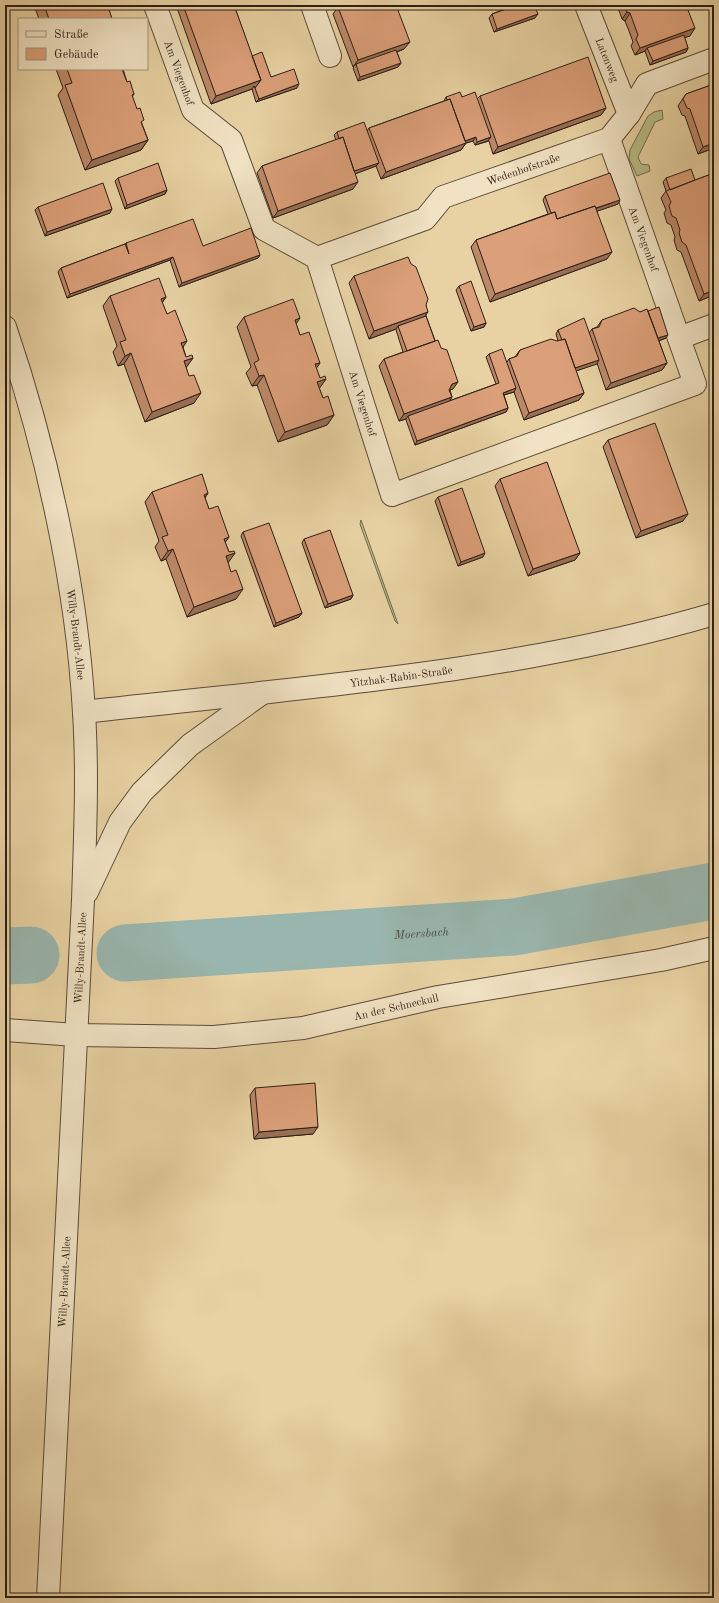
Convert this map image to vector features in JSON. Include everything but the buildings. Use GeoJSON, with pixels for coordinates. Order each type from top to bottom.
{"type":"FeatureCollection","features":[{"type":"Feature","properties":{"kind":"street","name":"Am Viegenhof"},"geometry":{"type":"LineString","coordinates":[[155,5],[193,110],[231,140],[264,229],[317,258],[392,495],[696,384],[609,139]]}},
{"type":"Feature","properties":{"kind":"street"},"geometry":{"type":"LineString","coordinates":[[312,5],[330,56]]}},
{"type":"Feature","properties":{"kind":"street","name":"Latenweg"},"geometry":{"type":"LineString","coordinates":[[586,5],[629,114]]}},
{"type":"Feature","properties":{"kind":"street"},"geometry":{"type":"LineString","coordinates":[[609,139],[629,114],[647,84],[714,59]]}},
{"type":"Feature","properties":{"kind":"street","name":"Wedenhofstraße"},"geometry":{"type":"LineString","coordinates":[[317,258],[425,219],[443,196],[609,139]]}},
{"type":"Feature","properties":{"kind":"street"},"geometry":{"type":"LineString","coordinates":[[679,338],[714,325]]}},
{"type":"Feature","properties":{"kind":"street","name":"Willy-Brandt-Allee"},"geometry":{"type":"LineString","coordinates":[[5,327],[29,403],[55,510],[74,617],[84,712],[86,818],[48,1598]]}},
{"type":"Feature","properties":{"kind":"street","name":"Yitzhak-Rabin-Straße"},"geometry":{"type":"LineString","coordinates":[[84,712],[262,693],[444,670],[546,654],[633,635],[714,614]]}},
{"type":"Feature","properties":{"kind":"street"},"geometry":{"type":"LineString","coordinates":[[82,900],[120,822],[142,792],[190,745],[262,693]]}},
{"type":"Feature","properties":{"kind":"street","name":"An der Schneckull"},"geometry":{"type":"LineString","coordinates":[[5,1030],[76,1035],[214,1037],[303,1028],[438,997],[661,960],[714,948]]}},
{"type":"Feature","properties":{"kind":"green space"},"geometry":{"type":"Polygon","coordinates":[[[662,110],[663,119],[655,122],[638,157],[641,164],[649,165],[650,171],[637,176],[629,159],[630,150],[648,116],[654,112],[662,110]]]}},
{"type":"Feature","properties":{"kind":"green space"},"geometry":{"type":"Polygon","coordinates":[[[361,520],[398,624],[395,621],[360,524],[361,520]]]}},
{"type":"Feature","properties":{"kind":"waterway","name":"Moersbach"},"geometry":{"type":"LineString","coordinates":[[125,953],[514,927],[714,891]]}},
{"type":"Feature","properties":{"kind":"waterway","name":"Moersbach"},"geometry":{"type":"LineString","coordinates":[[5,956],[31,955]]}}]}
